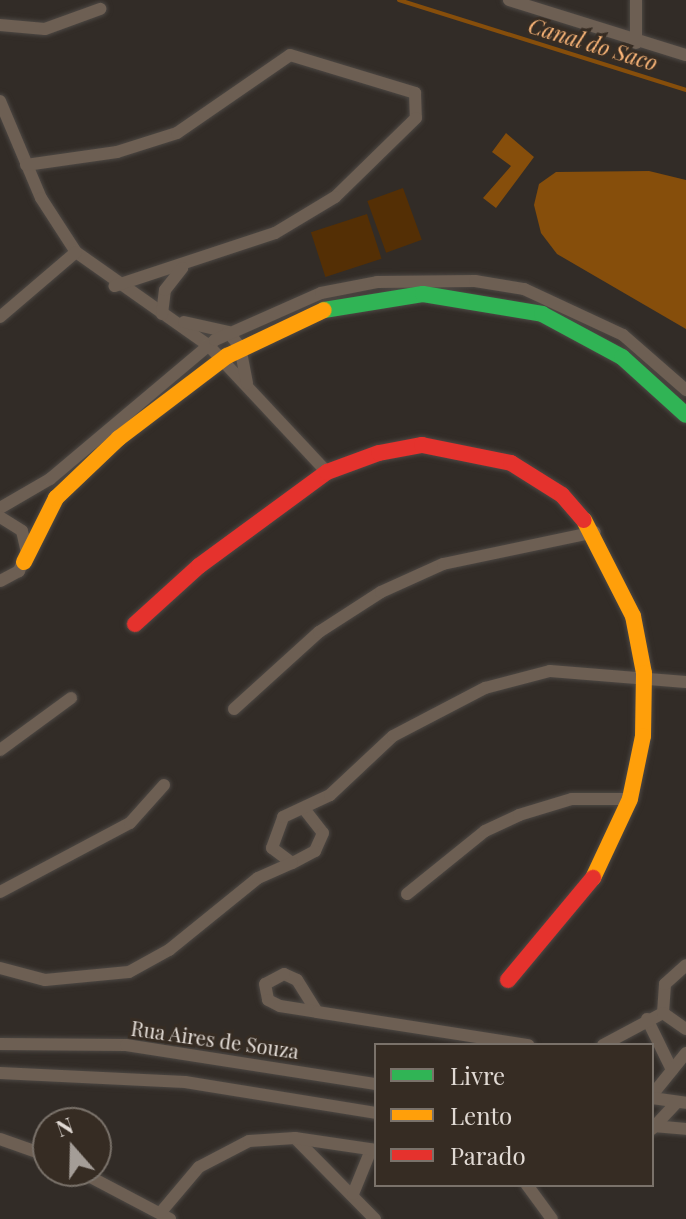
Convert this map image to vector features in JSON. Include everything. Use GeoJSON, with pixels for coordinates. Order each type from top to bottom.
{"type":"FeatureCollection","features":[{"type":"Feature","properties":{"kind":"street"},"geometry":{"type":"LineString","coordinates":[[509,0],[534,4],[636,43],[686,55]]}},
{"type":"Feature","properties":{"kind":"street"},"geometry":{"type":"LineString","coordinates":[[636,0],[636,43]]}},
{"type":"Feature","properties":{"kind":"street"},"geometry":{"type":"LineString","coordinates":[[0,25],[45,29],[100,9]]}},
{"type":"Feature","properties":{"kind":"street"},"geometry":{"type":"LineString","coordinates":[[26,165],[117,152],[177,133],[290,55],[415,93],[416,118],[335,197],[275,233],[182,268],[115,286]]}},
{"type":"Feature","properties":{"kind":"street"},"geometry":{"type":"LineString","coordinates":[[0,101],[26,165],[76,252],[115,286],[208,345],[220,361],[247,383],[327,472]]}},
{"type":"Feature","properties":{"kind":"street"},"geometry":{"type":"LineString","coordinates":[[0,139],[11,130]]}},
{"type":"Feature","properties":{"kind":"street"},"geometry":{"type":"LineString","coordinates":[[0,317],[76,252]]}},
{"type":"Feature","properties":{"kind":"street"},"geometry":{"type":"LineString","coordinates":[[168,317],[165,290],[182,268]]}},
{"type":"Feature","properties":{"kind":"street"},"geometry":{"type":"LineString","coordinates":[[0,508],[50,479],[194,355],[228,332],[321,293],[377,282],[475,281],[574,308],[623,335],[686,390]]}},
{"type":"Feature","properties":{"kind":"street"},"geometry":{"type":"LineString","coordinates":[[3,581],[24,562],[56,498],[220,361],[240,347],[307,313],[423,294],[469,297],[542,314],[586,334],[686,415]]}},
{"type":"Feature","properties":{"kind":"street"},"geometry":{"type":"LineString","coordinates":[[168,317],[228,332],[240,347],[247,383]]}},
{"type":"Feature","properties":{"kind":"street"},"geometry":{"type":"LineString","coordinates":[[187,329],[194,355]]}},
{"type":"Feature","properties":{"kind":"street"},"geometry":{"type":"LineString","coordinates":[[135,624],[199,566],[327,472],[422,445],[463,450],[542,480],[595,532],[625,593],[644,673],[643,736],[630,799],[601,868],[508,980]]}},
{"type":"Feature","properties":{"kind":"street"},"geometry":{"type":"LineString","coordinates":[[0,517],[22,531],[24,562]]}},
{"type":"Feature","properties":{"kind":"street"},"geometry":{"type":"LineString","coordinates":[[234,709],[319,632],[381,592],[443,564],[595,532]]}},
{"type":"Feature","properties":{"kind":"street"},"geometry":{"type":"LineString","coordinates":[[258,878],[283,817],[305,810],[330,795],[393,736],[485,688],[550,671],[644,673],[686,682]]}},
{"type":"Feature","properties":{"kind":"street"},"geometry":{"type":"LineString","coordinates":[[0,750],[71,698]]}},
{"type":"Feature","properties":{"kind":"street"},"geometry":{"type":"LineString","coordinates":[[0,892],[130,823],[164,785]]}},
{"type":"Feature","properties":{"kind":"street"},"geometry":{"type":"LineString","coordinates":[[0,968],[45,980],[129,972],[169,950],[258,878],[315,851],[330,795]]}},
{"type":"Feature","properties":{"kind":"street"},"geometry":{"type":"LineString","coordinates":[[407,894],[485,831],[519,815],[572,799],[630,799]]}},
{"type":"Feature","properties":{"kind":"street"},"geometry":{"type":"LineString","coordinates":[[305,810],[320,825]]}},
{"type":"Feature","properties":{"kind":"street"},"geometry":{"type":"LineString","coordinates":[[272,848],[292,863]]}},
{"type":"Feature","properties":{"kind":"street"},"geometry":{"type":"LineString","coordinates":[[663,1013],[665,984],[686,965]]}},
{"type":"Feature","properties":{"kind":"street"},"geometry":{"type":"LineString","coordinates":[[317,1012],[515,1043]]}},
{"type":"Feature","properties":{"kind":"street"},"geometry":{"type":"LineString","coordinates":[[606,1043],[663,1013]]}},
{"type":"Feature","properties":{"kind":"street"},"geometry":{"type":"LineString","coordinates":[[663,1013],[686,1029]]}},
{"type":"Feature","properties":{"kind":"street"},"geometry":{"type":"LineString","coordinates":[[647,1019],[672,1070]]}},
{"type":"Feature","properties":{"kind":"street","name":"Rua Aires de Souza"},"geometry":{"type":"LineString","coordinates":[[0,1044],[126,1045],[374,1084]]}},
{"type":"Feature","properties":{"kind":"street"},"geometry":{"type":"LineString","coordinates":[[654,1093],[686,1053]]}},
{"type":"Feature","properties":{"kind":"street"},"geometry":{"type":"LineString","coordinates":[[0,1073],[185,1082],[374,1113]]}},
{"type":"Feature","properties":{"kind":"street"},"geometry":{"type":"LineString","coordinates":[[654,1096],[682,1103]]}},
{"type":"Feature","properties":{"kind":"street"},"geometry":{"type":"LineString","coordinates":[[654,1127],[682,1103]]}},
{"type":"Feature","properties":{"kind":"street"},"geometry":{"type":"LineString","coordinates":[[654,1127],[686,1129]]}},
{"type":"Feature","properties":{"kind":"street"},"geometry":{"type":"LineString","coordinates":[[295,1138],[375,1219]]}},
{"type":"Feature","properties":{"kind":"street"},"geometry":{"type":"LineString","coordinates":[[110,1187],[166,1216],[219,1152],[295,1138],[373,1150],[353,1194]]}},
{"type":"Feature","properties":{"kind":"street"},"geometry":{"type":"LineString","coordinates":[[0,1139],[32,1150]]}},
{"type":"Feature","properties":{"kind":"street"},"geometry":{"type":"LineString","coordinates":[[528,1187],[552,1219]]}},
{"type":"Feature","properties":{"kind":"shaded area"},"geometry":{"type":"Polygon","coordinates":[[[506,133],[534,157],[496,208],[483,198],[511,166],[492,152],[506,133]]]}},
{"type":"Feature","properties":{"kind":"shaded area"},"geometry":{"type":"Polygon","coordinates":[[[649,171],[686,180],[686,329],[557,254],[541,233],[534,205],[539,184],[556,172],[649,171]]]}},
{"type":"Feature","properties":{"kind":"shaded area"},"geometry":{"type":"Polygon","coordinates":[[[403,188],[422,240],[386,253],[367,201],[403,188]]]}},
{"type":"Feature","properties":{"kind":"shaded area"},"geometry":{"type":"Polygon","coordinates":[[[367,214],[382,259],[325,277],[311,232],[367,214]]]}},
{"type":"Feature","properties":{"kind":"waterway","name":"Canal do Saco"},"geometry":{"type":"LineString","coordinates":[[399,0],[686,90]]}},
{"type":"Feature","properties":{"kind":"traffic: fast"},"geometry":{"type":"LineString","coordinates":[[324,310],[423,294],[542,314],[622,357],[686,415]]}},
{"type":"Feature","properties":{"kind":"traffic: slow"},"geometry":{"type":"LineString","coordinates":[[24,562],[56,498],[119,438],[227,356],[324,310]]}},
{"type":"Feature","properties":{"kind":"traffic: slow"},"geometry":{"type":"LineString","coordinates":[[584,520],[633,616],[644,673],[643,736],[630,799],[593,878]]}},
{"type":"Feature","properties":{"kind":"traffic: jam"},"geometry":{"type":"LineString","coordinates":[[135,624],[199,566],[327,472],[379,453],[422,445],[511,463],[562,495],[584,520]]}},
{"type":"Feature","properties":{"kind":"traffic: jam"},"geometry":{"type":"LineString","coordinates":[[508,980],[593,878]]}}]}
